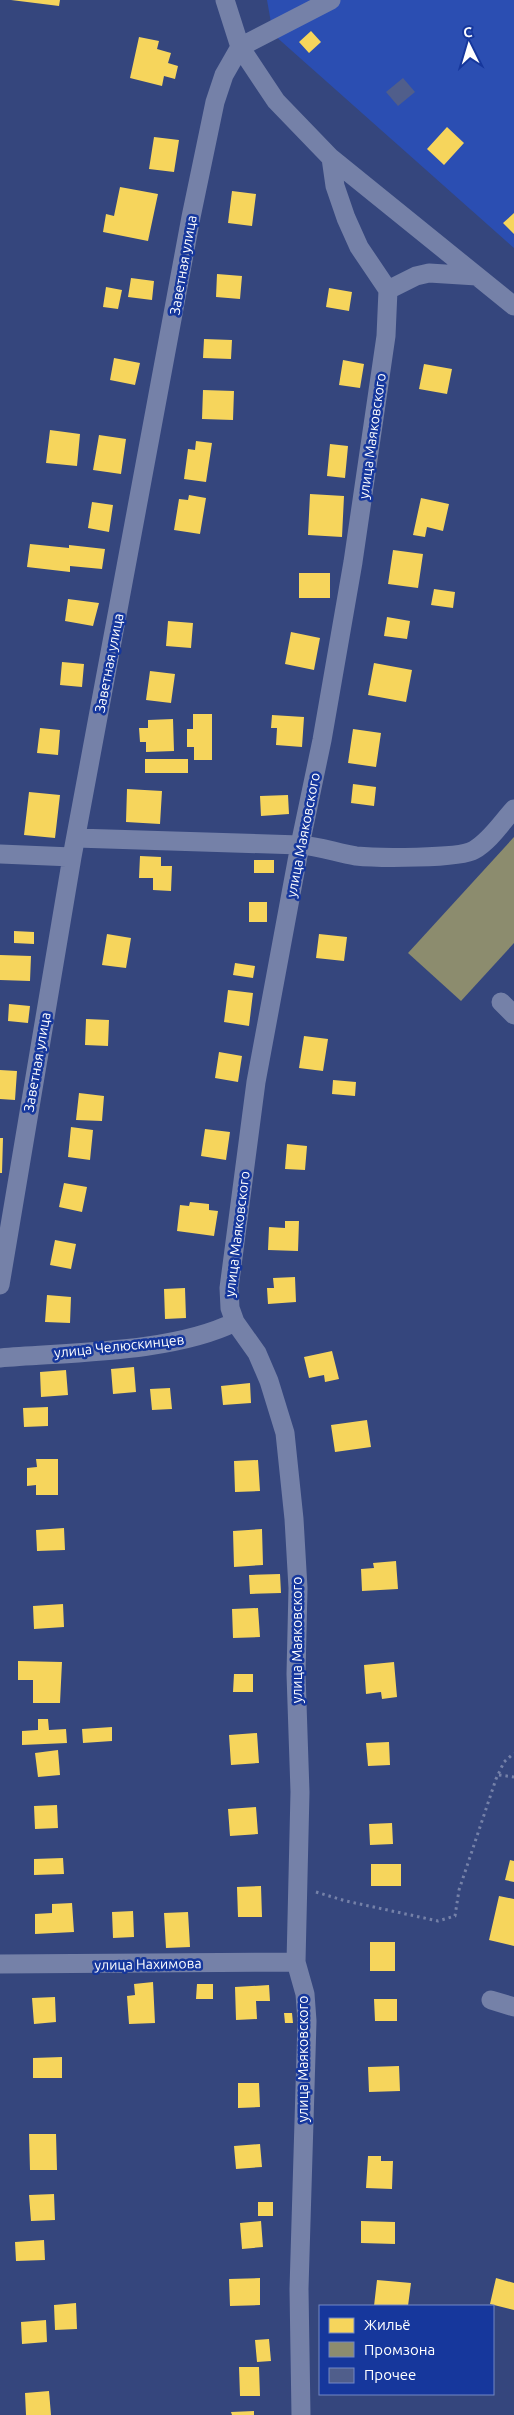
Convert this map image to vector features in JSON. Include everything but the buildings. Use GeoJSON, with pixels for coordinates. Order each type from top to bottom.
{"type":"FeatureCollection","features":[{"type":"Feature","properties":{"kind":"street"},"geometry":{"type":"LineString","coordinates":[[225,0],[240,47],[276,101],[331,158],[514,306]]}},
{"type":"Feature","properties":{"kind":"street"},"geometry":{"type":"LineString","coordinates":[[240,47],[331,0]]}},
{"type":"Feature","properties":{"kind":"street","name":"Заветная улица"},"geometry":{"type":"LineString","coordinates":[[0,1285],[72,857],[195,198],[215,102],[224,75],[240,47]]}},
{"type":"Feature","properties":{"kind":"street"},"geometry":{"type":"LineString","coordinates":[[331,158],[336,186],[346,218],[359,247],[388,290],[416,276],[429,273],[477,276]]}},
{"type":"Feature","properties":{"kind":"street","name":"улица Маяковского"},"geometry":{"type":"LineString","coordinates":[[300,2415],[299,2289],[307,2021],[305,1994],[296,1962],[296,1886],[300,1792],[296,1674],[298,1588],[294,1509],[285,1433],[269,1381],[257,1353],[235,1322],[230,1308],[229,1288],[255,1092],[300,845],[322,740],[353,562],[386,336],[388,290]]}},
{"type":"Feature","properties":{"kind":"street"},"geometry":{"type":"LineString","coordinates":[[76,838],[316,846],[325,850],[359,856],[463,855],[481,845],[514,809]]}},
{"type":"Feature","properties":{"kind":"street"},"geometry":{"type":"LineString","coordinates":[[0,854],[72,857]]}},
{"type":"Feature","properties":{"kind":"street","name":"улица Челюскинцев"},"geometry":{"type":"LineString","coordinates":[[0,1358],[132,1347],[185,1340],[235,1322]]}},
{"type":"Feature","properties":{"kind":"street","name":"улица Нахимова"},"geometry":{"type":"LineString","coordinates":[[0,1964],[91,1965],[296,1962]]}},
{"type":"Feature","properties":{"kind":"street"},"geometry":{"type":"LineString","coordinates":[[491,2000],[514,2007]]}},
{"type":"Feature","properties":{"kind":"path"},"geometry":{"type":"LineString","coordinates":[[296,1886],[346,1901],[438,1921],[455,1916],[459,1890],[499,1775],[504,1762],[514,1753]]}},
{"type":"Feature","properties":{"kind":"path"},"geometry":{"type":"LineString","coordinates":[[499,1775],[514,1777]]}},
{"type":"Feature","properties":{"kind":"shaded area"},"geometry":{"type":"Polygon","coordinates":[[[267,0],[514,0],[514,248],[273,34],[267,0]]]}}]}
